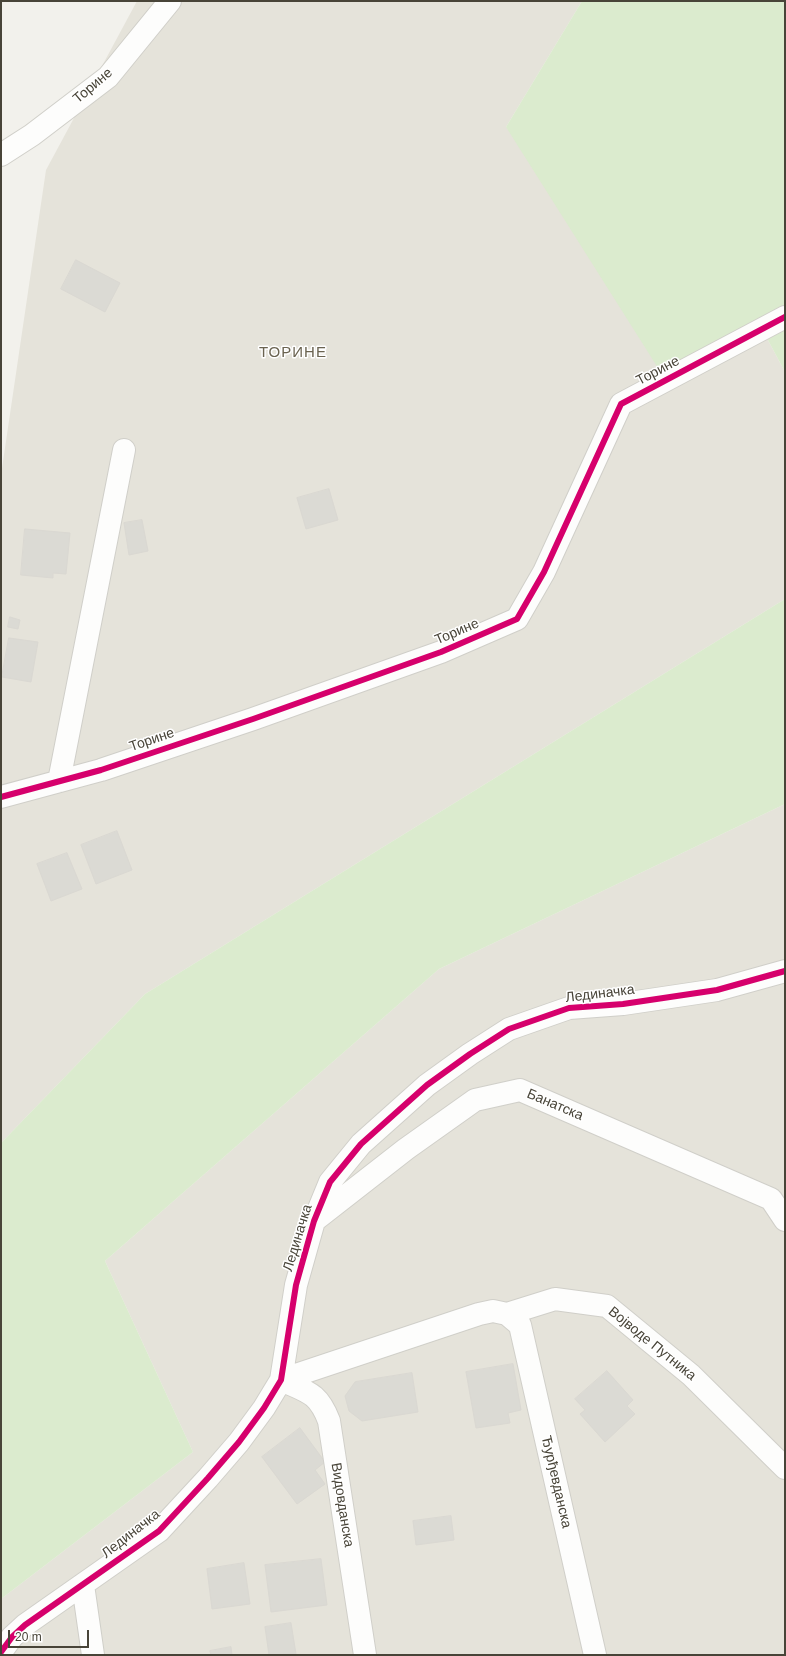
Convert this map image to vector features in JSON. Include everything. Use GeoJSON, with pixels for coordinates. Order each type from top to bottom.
{"type":"FeatureCollection","features":[{"type":"Feature","properties":{"kind":"street","name":"Торине"},"geometry":{"type":"LineString","coordinates":[[1,154],[32,135],[108,76],[170,1]]}},
{"type":"Feature","properties":{"kind":"street","name":"Торине"},"geometry":{"type":"LineString","coordinates":[[1,797],[124,762],[434,655],[517,619],[544,572],[621,404],[785,317]]}},
{"type":"Feature","properties":{"kind":"street"},"geometry":{"type":"LineString","coordinates":[[59,781],[124,450]]}},
{"type":"Feature","properties":{"kind":"street","name":"Лединачка"},"geometry":{"type":"LineString","coordinates":[[1,1652],[12,1638],[26,1625],[83,1586],[158,1530],[208,1478],[239,1442],[264,1408],[281,1380],[296,1285],[314,1221],[330,1182],[361,1144],[427,1085],[470,1054],[509,1029],[569,1008],[623,1004],[717,990],[785,971]]}},
{"type":"Feature","properties":{"kind":"street","name":"Банатска"},"geometry":{"type":"LineString","coordinates":[[314,1221],[406,1149],[475,1100],[520,1090],[771,1199],[785,1220]]}},
{"type":"Feature","properties":{"kind":"street","name":"Војводе Путника"},"geometry":{"type":"LineString","coordinates":[[281,1380],[479,1314],[493,1312],[507,1314],[555,1299],[607,1306],[691,1375],[785,1468]]}},
{"type":"Feature","properties":{"kind":"street","name":"Ђурђевданска"},"geometry":{"type":"LineString","coordinates":[[507,1314],[520,1325],[595,1655]]}},
{"type":"Feature","properties":{"kind":"street","name":"Видовданска"},"geometry":{"type":"LineString","coordinates":[[281,1380],[315,1396],[324,1407],[329,1421],[365,1655]]}},
{"type":"Feature","properties":{"kind":"street"},"geometry":{"type":"LineString","coordinates":[[83,1586],[93,1655]]}},
{"type":"Feature","properties":{"kind":"shaded area"},"geometry":{"type":"Polygon","coordinates":[[[137,1],[582,1],[506,127],[762,329],[785,372],[785,599],[145,994],[1,1143],[1,475],[46,170],[137,1]]]}},
{"type":"Feature","properties":{"kind":"shaded area"},"geometry":{"type":"Polygon","coordinates":[[[785,804],[785,1655],[1,1655],[1,1599],[193,1452],[105,1261],[439,969],[785,804]]]}},
{"type":"Feature","properties":{"kind":"green space"},"geometry":{"type":"Polygon","coordinates":[[[582,1],[785,1],[785,372],[762,329],[658,368],[506,127],[582,1]]]}},
{"type":"Feature","properties":{"kind":"green space"},"geometry":{"type":"Polygon","coordinates":[[[785,599],[785,804],[439,969],[105,1261],[193,1452],[1,1599],[1,1143],[145,994],[785,599]]]}},
{"type":"Feature","properties":{"kind":"building"},"geometry":{"type":"Polygon","coordinates":[[[76,260],[120,283],[105,312],[61,289],[76,260]]]}},
{"type":"Feature","properties":{"kind":"building"},"geometry":{"type":"Polygon","coordinates":[[[329,489],[338,520],[306,529],[297,498],[329,489]]]}},
{"type":"Feature","properties":{"kind":"building"},"geometry":{"type":"Polygon","coordinates":[[[142,520],[148,551],[129,555],[124,523],[142,520]]]}},
{"type":"Feature","properties":{"kind":"building"},"geometry":{"type":"Polygon","coordinates":[[[25,529],[70,533],[66,574],[53,573],[53,578],[21,575],[25,529]]]}},
{"type":"Feature","properties":{"kind":"building"},"geometry":{"type":"Polygon","coordinates":[[[10,617],[20,620],[18,629],[8,627],[10,617]]]}},
{"type":"Feature","properties":{"kind":"building"},"geometry":{"type":"Polygon","coordinates":[[[9,638],[38,642],[31,682],[2,677],[9,638]]]}},
{"type":"Feature","properties":{"kind":"building"},"geometry":{"type":"Polygon","coordinates":[[[117,831],[132,870],[96,884],[81,845],[117,831]]]}},
{"type":"Feature","properties":{"kind":"building"},"geometry":{"type":"Polygon","coordinates":[[[67,853],[82,889],[51,901],[37,864],[67,853]]]}},
{"type":"Feature","properties":{"kind":"building"},"geometry":{"type":"Polygon","coordinates":[[[513,1364],[521,1410],[508,1413],[510,1423],[476,1428],[466,1372],[513,1364]]]}},
{"type":"Feature","properties":{"kind":"building"},"geometry":{"type":"Polygon","coordinates":[[[607,1371],[633,1400],[627,1406],[635,1414],[605,1442],[580,1414],[585,1410],[575,1399],[607,1371]]]}},
{"type":"Feature","properties":{"kind":"building"},"geometry":{"type":"Polygon","coordinates":[[[412,1373],[418,1412],[362,1421],[349,1411],[345,1396],[355,1382],[412,1373]]]}},
{"type":"Feature","properties":{"kind":"building"},"geometry":{"type":"Polygon","coordinates":[[[300,1428],[325,1462],[315,1470],[325,1484],[297,1504],[262,1457],[300,1428]]]}},
{"type":"Feature","properties":{"kind":"building"},"geometry":{"type":"Polygon","coordinates":[[[451,1516],[454,1540],[416,1545],[413,1521],[451,1516]]]}},
{"type":"Feature","properties":{"kind":"building"},"geometry":{"type":"Polygon","coordinates":[[[321,1559],[327,1605],[271,1612],[265,1565],[321,1559]]]}},
{"type":"Feature","properties":{"kind":"building"},"geometry":{"type":"Polygon","coordinates":[[[244,1563],[250,1604],[212,1609],[207,1569],[244,1563]]]}},
{"type":"Feature","properties":{"kind":"building"},"geometry":{"type":"Polygon","coordinates":[[[291,1623],[296,1654],[269,1655],[265,1627],[291,1623]]]}},
{"type":"Feature","properties":{"kind":"building"},"geometry":{"type":"Polygon","coordinates":[[[231,1647],[232,1655],[211,1655],[210,1651],[231,1647]]]}},
{"type":"Feature","properties":{"kind":"cycle path"},"geometry":{"type":"LineString","coordinates":[[1,797],[101,770],[253,719],[441,652],[517,619],[544,572],[621,404],[785,317]]}},
{"type":"Feature","properties":{"kind":"cycle path"},"geometry":{"type":"LineString","coordinates":[[1,1652],[12,1637],[25,1625],[159,1531],[239,1442],[264,1408],[281,1380],[296,1285],[314,1221],[330,1182],[361,1144],[427,1085],[470,1054],[509,1029],[569,1008],[623,1004],[717,990],[785,971]]}},
{"type":"Feature","properties":{"kind":"district","name":"ТОРИНЕ"},"geometry":{"type":"Point","coordinates":[293,353]}}]}
